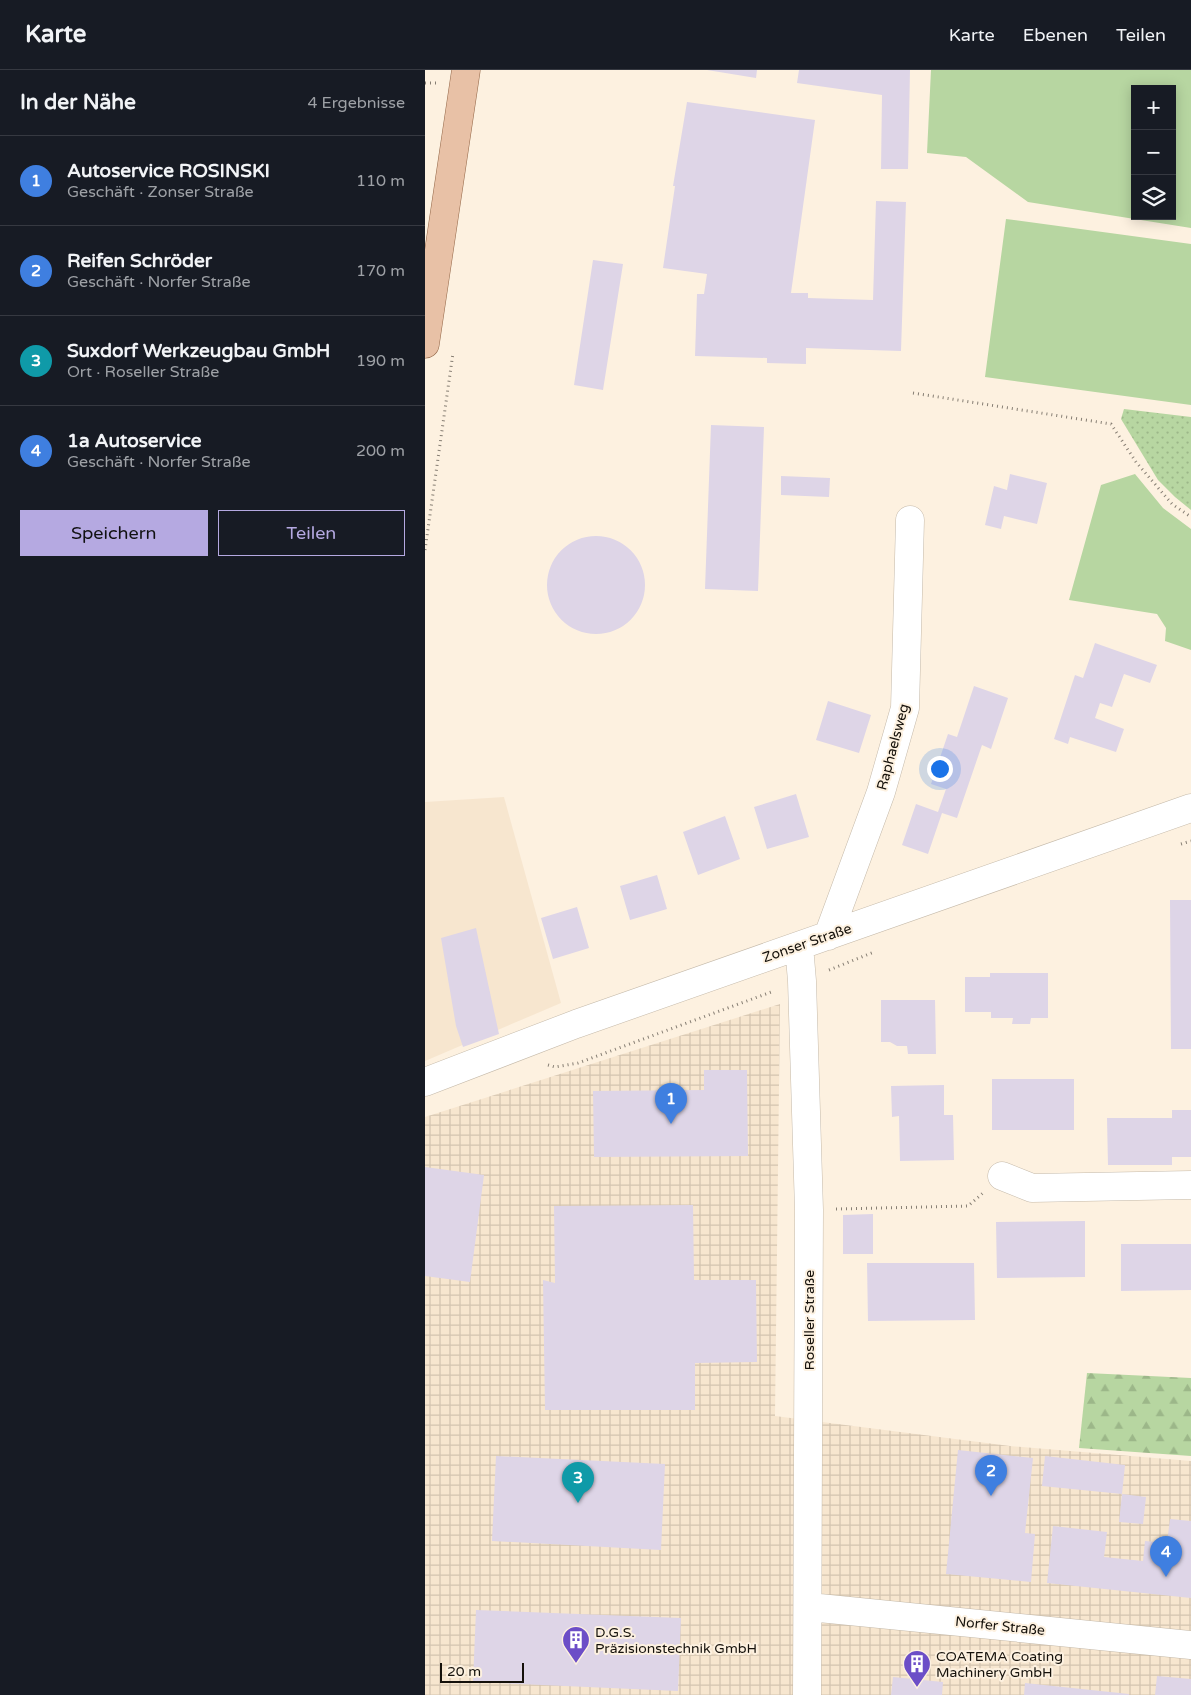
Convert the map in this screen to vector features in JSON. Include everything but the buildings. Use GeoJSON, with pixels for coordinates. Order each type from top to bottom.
{"type":"FeatureCollection","features":[{"type":"Feature","properties":{"kind":"main road"},"geometry":{"type":"LineString","coordinates":[[425,344],[466,70]]}},
{"type":"Feature","properties":{"kind":"street","name":"Raphaelsweg"},"geometry":{"type":"LineString","coordinates":[[828,936],[881,792],[905,708],[910,520]]}},
{"type":"Feature","properties":{"kind":"street","name":"Zonser Straße"},"geometry":{"type":"LineString","coordinates":[[425,1082],[576,1024],[1191,808]]}},
{"type":"Feature","properties":{"kind":"street","name":"Roseller Straße"},"geometry":{"type":"LineString","coordinates":[[799,946],[802,981],[809,1210],[809,1607],[807,1695]]}},
{"type":"Feature","properties":{"kind":"street"},"geometry":{"type":"LineString","coordinates":[[1002,1176],[1032,1188],[1191,1185]]}},
{"type":"Feature","properties":{"kind":"street","name":"Norfer Straße"},"geometry":{"type":"LineString","coordinates":[[809,1607],[1191,1645]]}},
{"type":"Feature","properties":{"kind":"path"},"geometry":{"type":"LineString","coordinates":[[913,393],[1111,424],[1136,462],[1172,504],[1191,517]]}},
{"type":"Feature","properties":{"kind":"path"},"geometry":{"type":"LineString","coordinates":[[545,1064],[555,1066],[579,1063],[802,981]]}},
{"type":"Feature","properties":{"kind":"path"},"geometry":{"type":"LineString","coordinates":[[809,1210],[968,1206],[1002,1176]]}},
{"type":"Feature","properties":{"kind":"shaded area"},"geometry":{"type":"Polygon","coordinates":[[[504,797],[561,1003],[425,1061],[425,802],[504,797]]]}},
{"type":"Feature","properties":{"kind":"shaded area"},"geometry":{"type":"Polygon","coordinates":[[[780,1004],[775,1416],[1010,1446],[1191,1461],[1191,1695],[425,1695],[425,1117],[780,1004]]]}},
{"type":"Feature","properties":{"kind":"green space"},"geometry":{"type":"Polygon","coordinates":[[[931,70],[1191,70],[1191,228],[1141,220],[1176,220],[1176,85],[1131,85],[1131,218],[1028,202],[966,157],[927,153],[931,70]]]}},
{"type":"Feature","properties":{"kind":"green space"},"geometry":{"type":"Polygon","coordinates":[[[1006,219],[1191,244],[1191,405],[985,377],[1006,219]]]}},
{"type":"Feature","properties":{"kind":"green space"},"geometry":{"type":"Polygon","coordinates":[[[1124,409],[1191,417],[1191,510],[1158,480],[1121,419],[1124,409]]]}},
{"type":"Feature","properties":{"kind":"green space"},"geometry":{"type":"Polygon","coordinates":[[[1135,474],[1163,508],[1191,529],[1191,650],[1165,641],[1166,628],[1157,614],[1069,600],[1101,485],[1135,474]]]}},
{"type":"Feature","properties":{"kind":"green space"},"geometry":{"type":"Polygon","coordinates":[[[1087,1373],[1191,1378],[1191,1456],[1079,1448],[1087,1373]]]}},
{"type":"Feature","properties":{"kind":"place","name":"Autoservice ROSINSKI"},"geometry":{"type":"Point","coordinates":[671,1124]}},
{"type":"Feature","properties":{"kind":"place","name":"Reifen Schröder"},"geometry":{"type":"Point","coordinates":[991,1496]}},
{"type":"Feature","properties":{"kind":"place","name":"Suxdorf Werkzeugbau GmbH"},"geometry":{"type":"Point","coordinates":[578,1503]}},
{"type":"Feature","properties":{"kind":"place","name":"1a Autoservice"},"geometry":{"type":"Point","coordinates":[1166,1577]}},
{"type":"Feature","properties":{"kind":"place","name":"D.G.S. Präzisionstechnik GmbH"},"geometry":{"type":"Point","coordinates":[576,1664]}},
{"type":"Feature","properties":{"kind":"place","name":"COATEMA Coating Machinery GmbH"},"geometry":{"type":"Point","coordinates":[917,1688]}}]}
